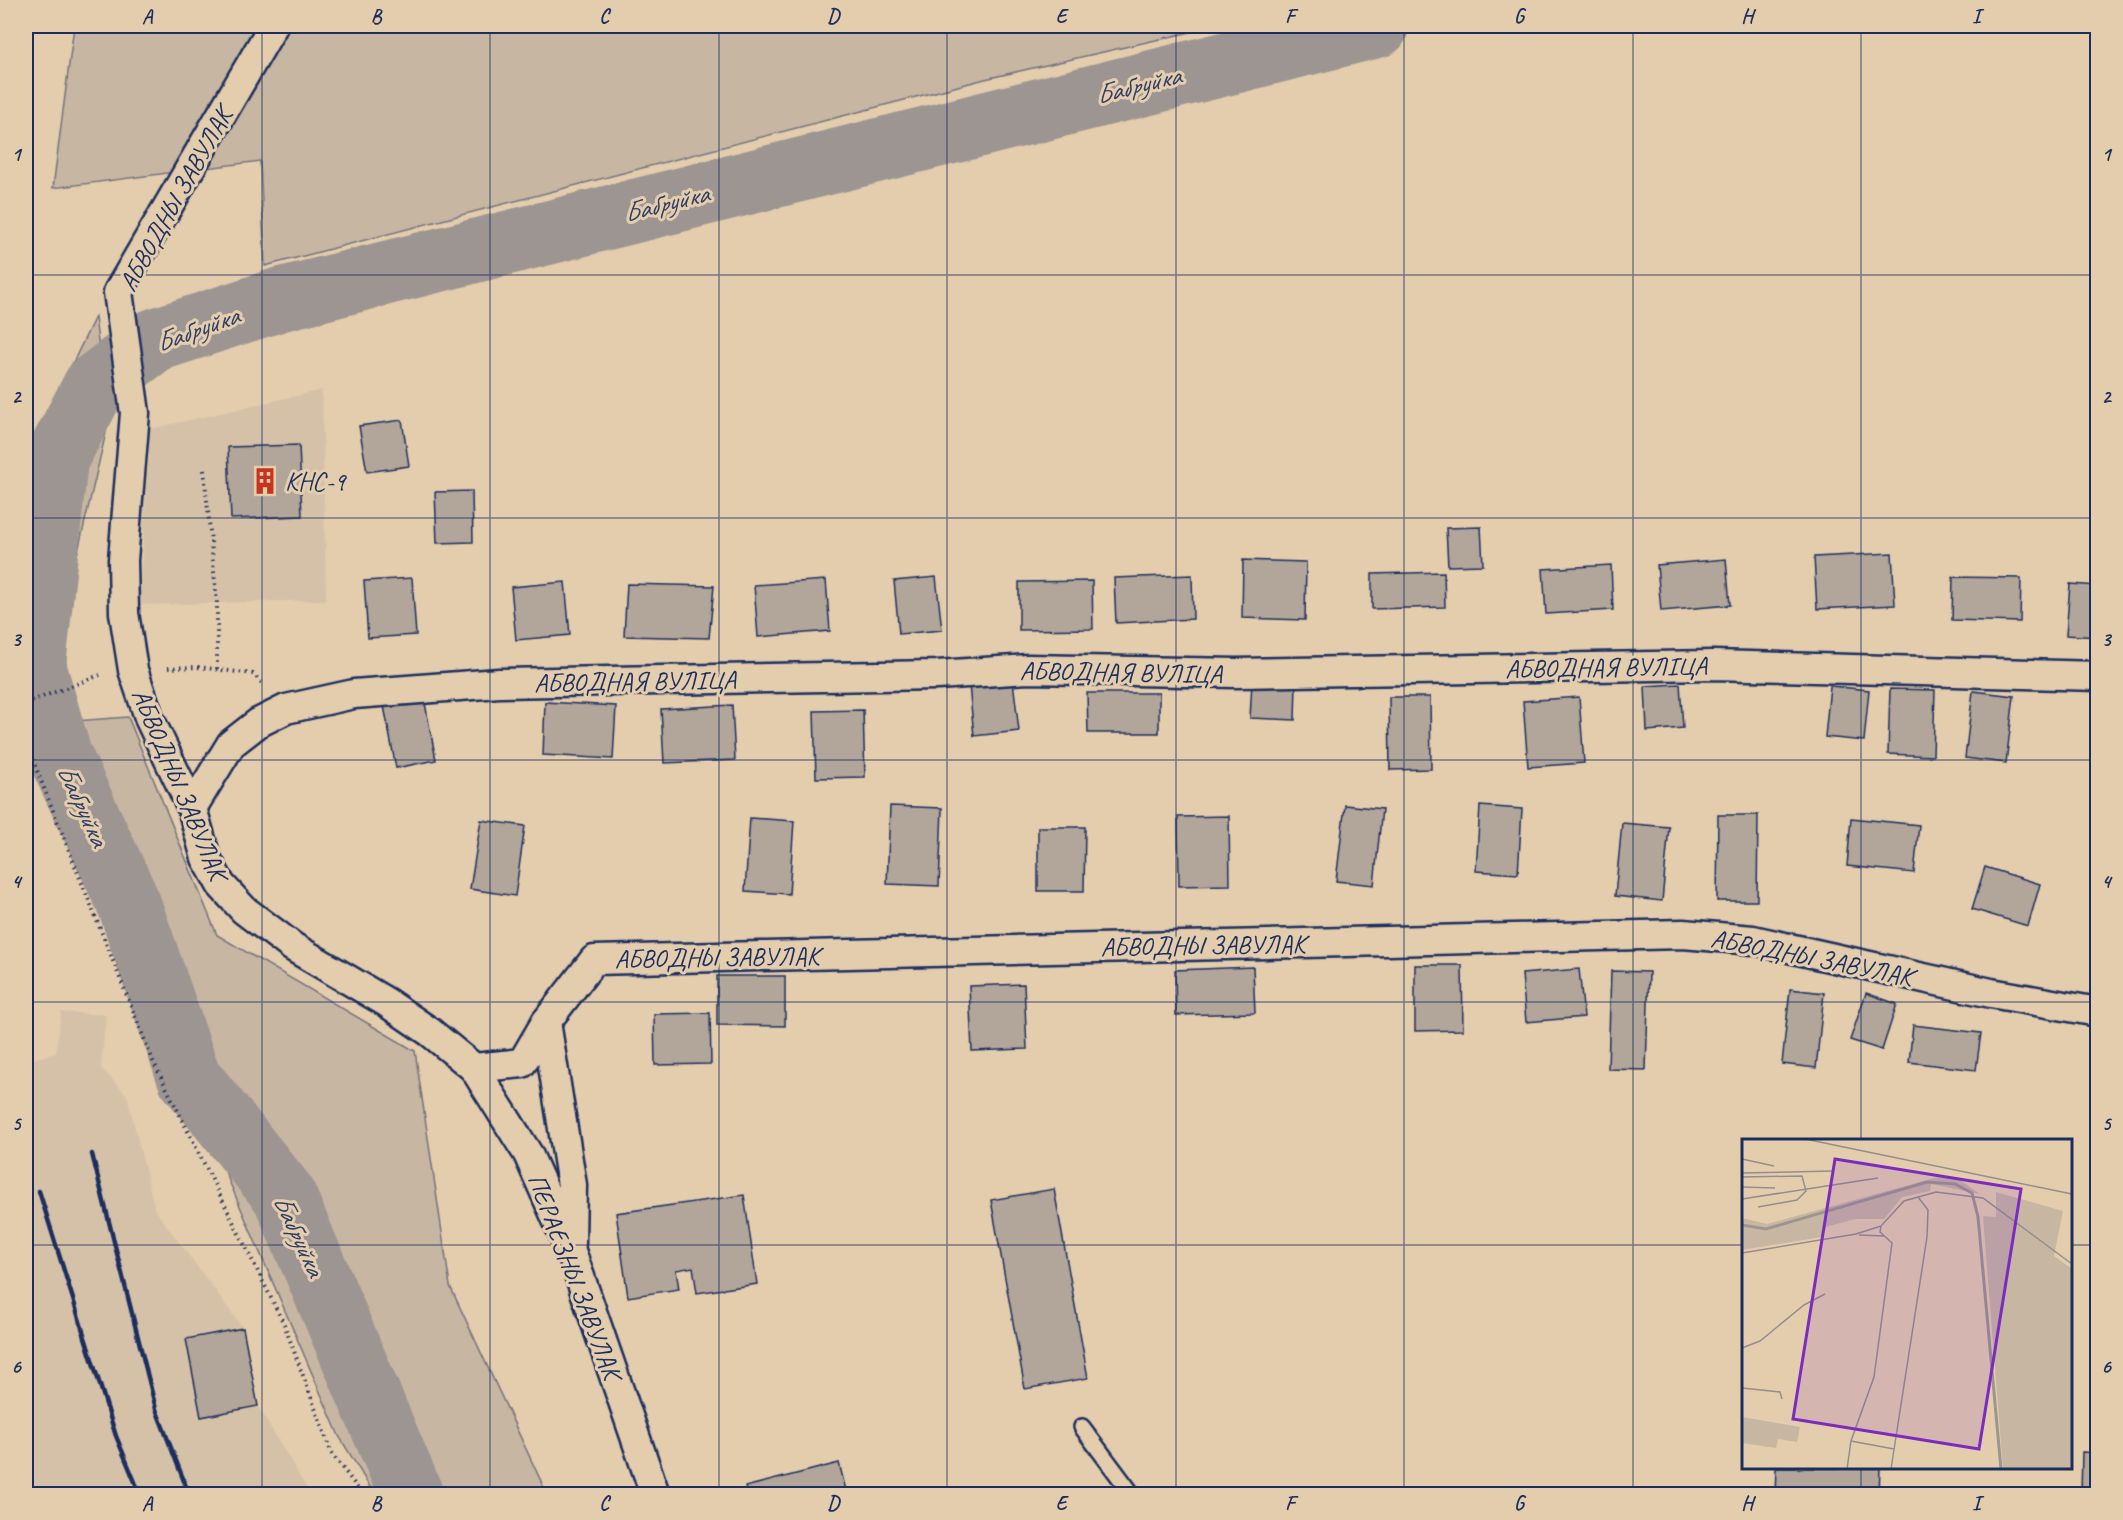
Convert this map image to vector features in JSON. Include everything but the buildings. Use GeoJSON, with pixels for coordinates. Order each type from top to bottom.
{"type":"FeatureCollection","features":[{"type":"Feature","properties":{"kind":"street","name":"АБВОДНЫ ЗАВУЛАК"},"geometry":{"type":"LineString","coordinates":[[273,26],[118,292],[135,413],[123,560],[124,613],[133,670],[150,720],[192,808],[206,858],[221,885],[244,910],[293,947],[421,1026],[474,1068],[522,1063],[546,1022],[594,960],[1683,934],[1753,940],[1991,993],[2097,1012]]}},
{"type":"Feature","properties":{"kind":"street","name":"АБВОДНАЯ ВУЛІЦА"},"geometry":{"type":"LineString","coordinates":[[192,808],[231,744],[258,723],[286,709],[354,694],[499,683],[937,675],[1028,669],[1237,673],[1713,665],[2097,676]]}},
{"type":"Feature","properties":{"kind":"street"},"geometry":{"type":"LineString","coordinates":[[546,1022],[572,1185],[571,1251]]}},
{"type":"Feature","properties":{"kind":"street","name":"ПЕРАЕЗНЫ ЗАВУЛАК"},"geometry":{"type":"LineString","coordinates":[[474,1068],[528,1154],[571,1251],[655,1494]]}},
{"type":"Feature","properties":{"kind":"lane"},"geometry":{"type":"LineString","coordinates":[[1082,1427],[1132,1494]]}},
{"type":"Feature","properties":{"kind":"path"},"geometry":{"type":"LineString","coordinates":[[204,471],[217,603],[217,669]]}},
{"type":"Feature","properties":{"kind":"path"},"geometry":{"type":"LineString","coordinates":[[133,670],[198,667],[253,674],[286,709]]}},
{"type":"Feature","properties":{"kind":"path"},"geometry":{"type":"LineString","coordinates":[[26,703],[93,676]]}},
{"type":"Feature","properties":{"kind":"path"},"geometry":{"type":"LineString","coordinates":[[26,742],[153,1061],[284,1324],[332,1454],[362,1494]]}},
{"type":"Feature","properties":{"kind":"shaded area"},"geometry":{"type":"Polygon","coordinates":[[[74,26],[1217,26],[985,79],[265,266],[260,161],[53,188],[74,26]]]}},
{"type":"Feature","properties":{"kind":"shaded area"},"geometry":{"type":"Polygon","coordinates":[[[95,317],[108,424],[60,627],[75,721],[128,717],[217,935],[415,1051],[450,1286],[547,1494],[374,1494],[339,1436],[26,710],[26,460],[95,317]]]}},
{"type":"Feature","properties":{"kind":"shaded area"},"geometry":{"type":"Polygon","coordinates":[[[322,390],[326,600],[139,605],[150,429],[322,390]]]}},
{"type":"Feature","properties":{"kind":"shaded area"},"geometry":{"type":"Polygon","coordinates":[[[61,1012],[106,1015],[101,1068],[127,1095],[155,1210],[243,1328],[258,1406],[310,1494],[26,1494],[26,1019],[33,1059],[56,1053],[61,1012]]]}},
{"type":"Feature","properties":{"kind":"waterway","name":"Бабруйка"},"geometry":{"type":"LineString","coordinates":[[411,1494],[284,1195],[189,1077],[129,904],[60,756],[34,665],[56,460],[95,385],[155,340],[278,300],[1377,26]]}},
{"type":"Feature","properties":{"kind":"railway"},"geometry":{"type":"LineString","coordinates":[[92,1154],[156,1409],[189,1494]]}},
{"type":"Feature","properties":{"kind":"railway"},"geometry":{"type":"LineString","coordinates":[[39,1191],[116,1436],[140,1494]]}},
{"type":"Feature","properties":{"kind":"place","name":"КНС-9"},"geometry":{"type":"Point","coordinates":[265,481]}}]}
